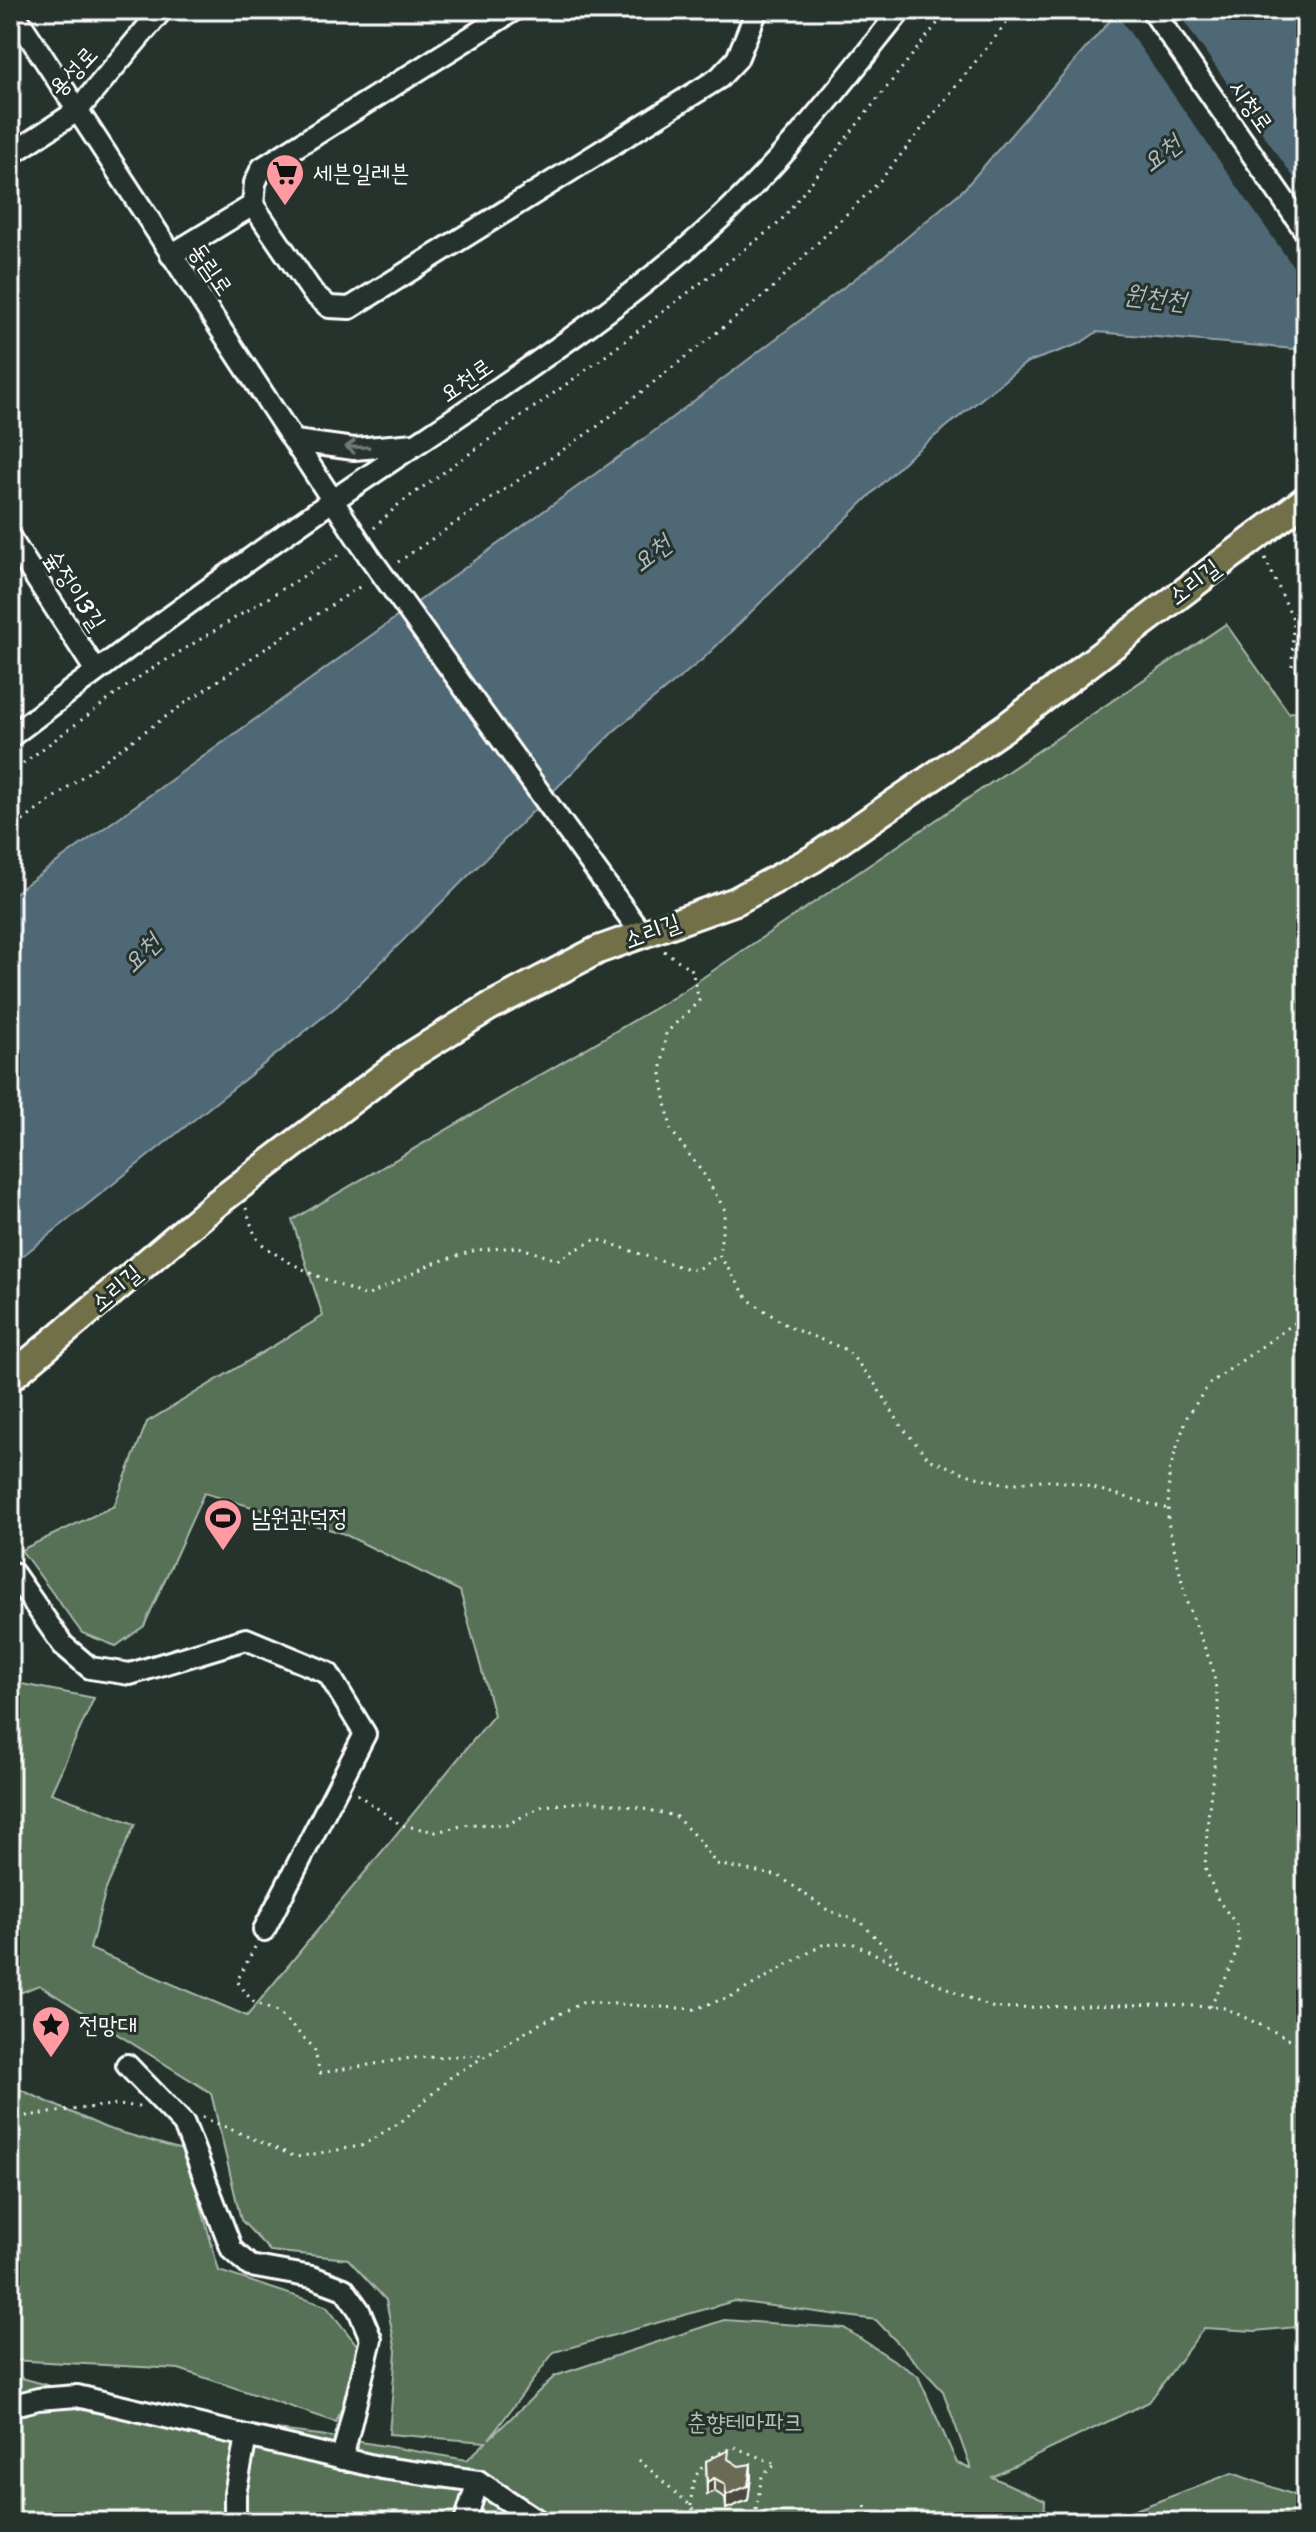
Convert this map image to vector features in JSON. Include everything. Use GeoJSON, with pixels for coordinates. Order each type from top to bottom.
{"type":"FeatureCollection","features":[{"type":"Feature","properties":{"kind":"main road","name":"소리길"},"geometry":{"type":"LineString","coordinates":[[10,1378],[230,1193],[407,1058],[549,974],[598,950],[736,901],[813,859],[1007,726],[1306,499]]}},
{"type":"Feature","properties":{"kind":"street","name":"동림로"},"geometry":{"type":"LineString","coordinates":[[12,10],[365,548],[642,934]]}},
{"type":"Feature","properties":{"kind":"street","name":"용성로"},"geometry":{"type":"LineString","coordinates":[[10,155],[77,111],[162,10]]}},
{"type":"Feature","properties":{"kind":"street"},"geometry":{"type":"LineString","coordinates":[[514,10],[262,168],[255,183],[253,205],[313,293],[329,307],[350,308],[719,78],[737,59],[757,10]]}},
{"type":"Feature","properties":{"kind":"street","name":"요천로"},"geometry":{"type":"LineString","coordinates":[[10,737],[96,671],[333,501],[627,297],[707,231],[783,152],[833,96],[901,10]]}},
{"type":"Feature","properties":{"kind":"street","name":"시청로"},"geometry":{"type":"LineString","coordinates":[[1152,10],[1306,232]]}},
{"type":"Feature","properties":{"kind":"street"},"geometry":{"type":"LineString","coordinates":[[171,255],[253,205]]}},
{"type":"Feature","properties":{"kind":"street"},"geometry":{"type":"LineString","coordinates":[[295,441],[354,449],[419,444]]}},
{"type":"Feature","properties":{"kind":"street","name":"숲정이3길"},"geometry":{"type":"LineString","coordinates":[[10,538],[96,671]]}},
{"type":"Feature","properties":{"kind":"street"},"geometry":{"type":"LineString","coordinates":[[11,1572],[63,1645],[90,1668],[130,1674],[246,1639],[328,1673],[365,1734],[264,1930]]}},
{"type":"Feature","properties":{"kind":"street"},"geometry":{"type":"LineString","coordinates":[[127,2065],[184,2124],[232,2250],[250,2266],[312,2277],[344,2289],[359,2310],[371,2339],[342,2459]]}},
{"type":"Feature","properties":{"kind":"street"},"geometry":{"type":"LineString","coordinates":[[10,2406],[38,2399],[77,2396],[382,2468],[478,2481],[540,2522]]}},
{"type":"Feature","properties":{"kind":"street"},"geometry":{"type":"LineString","coordinates":[[235,2522],[235,2494],[246,2437]]}},
{"type":"Feature","properties":{"kind":"street"},"geometry":{"type":"LineString","coordinates":[[465,2522],[478,2481]]}},
{"type":"Feature","properties":{"kind":"path"},"geometry":{"type":"LineString","coordinates":[[10,773],[142,675],[365,548],[398,505],[600,360],[779,223],[948,10]]}},
{"type":"Feature","properties":{"kind":"path"},"geometry":{"type":"LineString","coordinates":[[392,566],[598,426],[767,293],[879,182],[1017,10]]}},
{"type":"Feature","properties":{"kind":"path"},"geometry":{"type":"LineString","coordinates":[[1254,537],[1293,619],[1292,667],[1306,680]]}},
{"type":"Feature","properties":{"kind":"path"},"geometry":{"type":"LineString","coordinates":[[10,831],[95,767],[367,582]]}},
{"type":"Feature","properties":{"kind":"path"},"geometry":{"type":"LineString","coordinates":[[642,934],[692,970],[699,1001],[666,1033],[661,1075],[671,1130],[705,1176],[725,1210],[719,1255],[749,1300],[789,1327],[847,1350],[929,1459],[972,1476],[1007,1484],[1042,1480],[1076,1483],[1168,1509]]}},
{"type":"Feature","properties":{"kind":"path"},"geometry":{"type":"LineString","coordinates":[[230,1193],[245,1205],[258,1239],[327,1281],[367,1296],[431,1264],[476,1250],[519,1247],[557,1260],[596,1239],[633,1250],[666,1265],[696,1270],[719,1255]]}},
{"type":"Feature","properties":{"kind":"path"},"geometry":{"type":"LineString","coordinates":[[1210,2007],[1230,1970],[1239,1942],[1236,1924],[1218,1900],[1205,1867],[1220,1716],[1213,1669],[1187,1603],[1168,1522],[1169,1471],[1187,1417],[1209,1384],[1306,1315]]}},
{"type":"Feature","properties":{"kind":"path"},"geometry":{"type":"LineString","coordinates":[[341,1782],[401,1825],[436,1832],[469,1824],[506,1825],[543,1806],[589,1801],[675,1816],[699,1840],[716,1864],[779,1876],[829,1911],[861,1922],[905,1968]]}},
{"type":"Feature","properties":{"kind":"path"},"geometry":{"type":"LineString","coordinates":[[264,1930],[237,1981],[252,2001],[279,2013],[314,2048],[320,2073],[411,2058],[487,2055]]}},
{"type":"Feature","properties":{"kind":"path"},"geometry":{"type":"LineString","coordinates":[[10,2118],[111,2105],[182,2109],[296,2157],[361,2146],[402,2121],[452,2076],[584,2002],[694,2009],[735,1995],[822,1945],[852,1943],[994,2008],[1164,2004],[1225,2008],[1306,2047]]}},
{"type":"Feature","properties":{"kind":"path"},"geometry":{"type":"LineString","coordinates":[[691,2506],[691,2482],[713,2455],[734,2447],[776,2464],[762,2476],[755,2522]]}},
{"type":"Feature","properties":{"kind":"path"},"geometry":{"type":"LineString","coordinates":[[639,2460],[691,2506],[700,2521]]}},
{"type":"Feature","properties":{"kind":"path"},"geometry":{"type":"LineString","coordinates":[[865,2506],[874,2522]]}},
{"type":"Feature","properties":{"kind":"green space","name":"춘향테마파크"},"geometry":{"type":"Polygon","coordinates":[[[1226,624],[1289,713],[1306,708],[1306,2329],[1255,2331],[1204,2328],[1149,2402],[992,2477],[1045,2501],[1044,2522],[10,2522],[10,2385],[22,2378],[159,2416],[320,2435],[467,2460],[486,2442],[389,2434],[396,2351],[386,2300],[348,2259],[270,2251],[241,2220],[211,2093],[39,1985],[10,1997],[10,1693],[17,1683],[94,1698],[51,1793],[135,1824],[106,1889],[90,1949],[247,2016],[494,1715],[460,1591],[342,1533],[204,1493],[144,1626],[116,1646],[82,1633],[21,1550],[114,1506],[147,1422],[323,1316],[292,1220],[674,997],[1226,624]],[[734,2301],[554,2352],[489,2439],[555,2376],[724,2320],[844,2328],[918,2376],[957,2463],[971,2469],[943,2391],[876,2320],[734,2301]]]}},
{"type":"Feature","properties":{"kind":"green space"},"geometry":{"type":"Polygon","coordinates":[[[10,2085],[106,2128],[186,2151],[219,2271],[326,2306],[364,2354],[336,2422],[179,2369],[10,2360],[10,2085]]]}},
{"type":"Feature","properties":{"kind":"green space"},"geometry":{"type":"Polygon","coordinates":[[[1232,2473],[1306,2499],[1306,2522],[1104,2522],[1232,2473]]]}},
{"type":"Feature","properties":{"kind":"water"},"geometry":{"type":"Polygon","coordinates":[[[1119,10],[1306,10],[1306,350],[1097,332],[1079,344],[1026,363],[909,457],[703,659],[614,731],[337,1006],[10,1266],[10,896],[649,435],[886,255],[964,189],[1119,10]]]}},
{"type":"Feature","properties":{"kind":"pier"},"geometry":{"type":"Polygon","coordinates":[[[1114,10],[1176,10],[1306,195],[1306,285],[1114,10]]]}},
{"type":"Feature","properties":{"kind":"building"},"geometry":{"type":"Polygon","coordinates":[[[729,2450],[728,2459],[739,2466],[751,2464],[748,2486],[726,2495],[725,2484],[714,2478],[707,2482],[706,2461],[729,2450]]]}},
{"type":"Feature","properties":{"kind":"place","name":"세븐일레븐"},"geometry":{"type":"Point","coordinates":[285,207]}},
{"type":"Feature","properties":{"kind":"place","name":"남원관덕정"},"geometry":{"type":"Point","coordinates":[223,1552]}},
{"type":"Feature","properties":{"kind":"place","name":"전망대"},"geometry":{"type":"Point","coordinates":[51,2059]}},
{"type":"Feature","properties":{"kind":"water label","name":"요천"},"geometry":{"type":"Point","coordinates":[1161,153]}},
{"type":"Feature","properties":{"kind":"water label","name":"원천천"},"geometry":{"type":"Point","coordinates":[1155,297]}},
{"type":"Feature","properties":{"kind":"water label","name":"요천"},"geometry":{"type":"Point","coordinates":[651,553]}},
{"type":"Feature","properties":{"kind":"water label","name":"요천"},"geometry":{"type":"Point","coordinates":[141,953]}}]}
